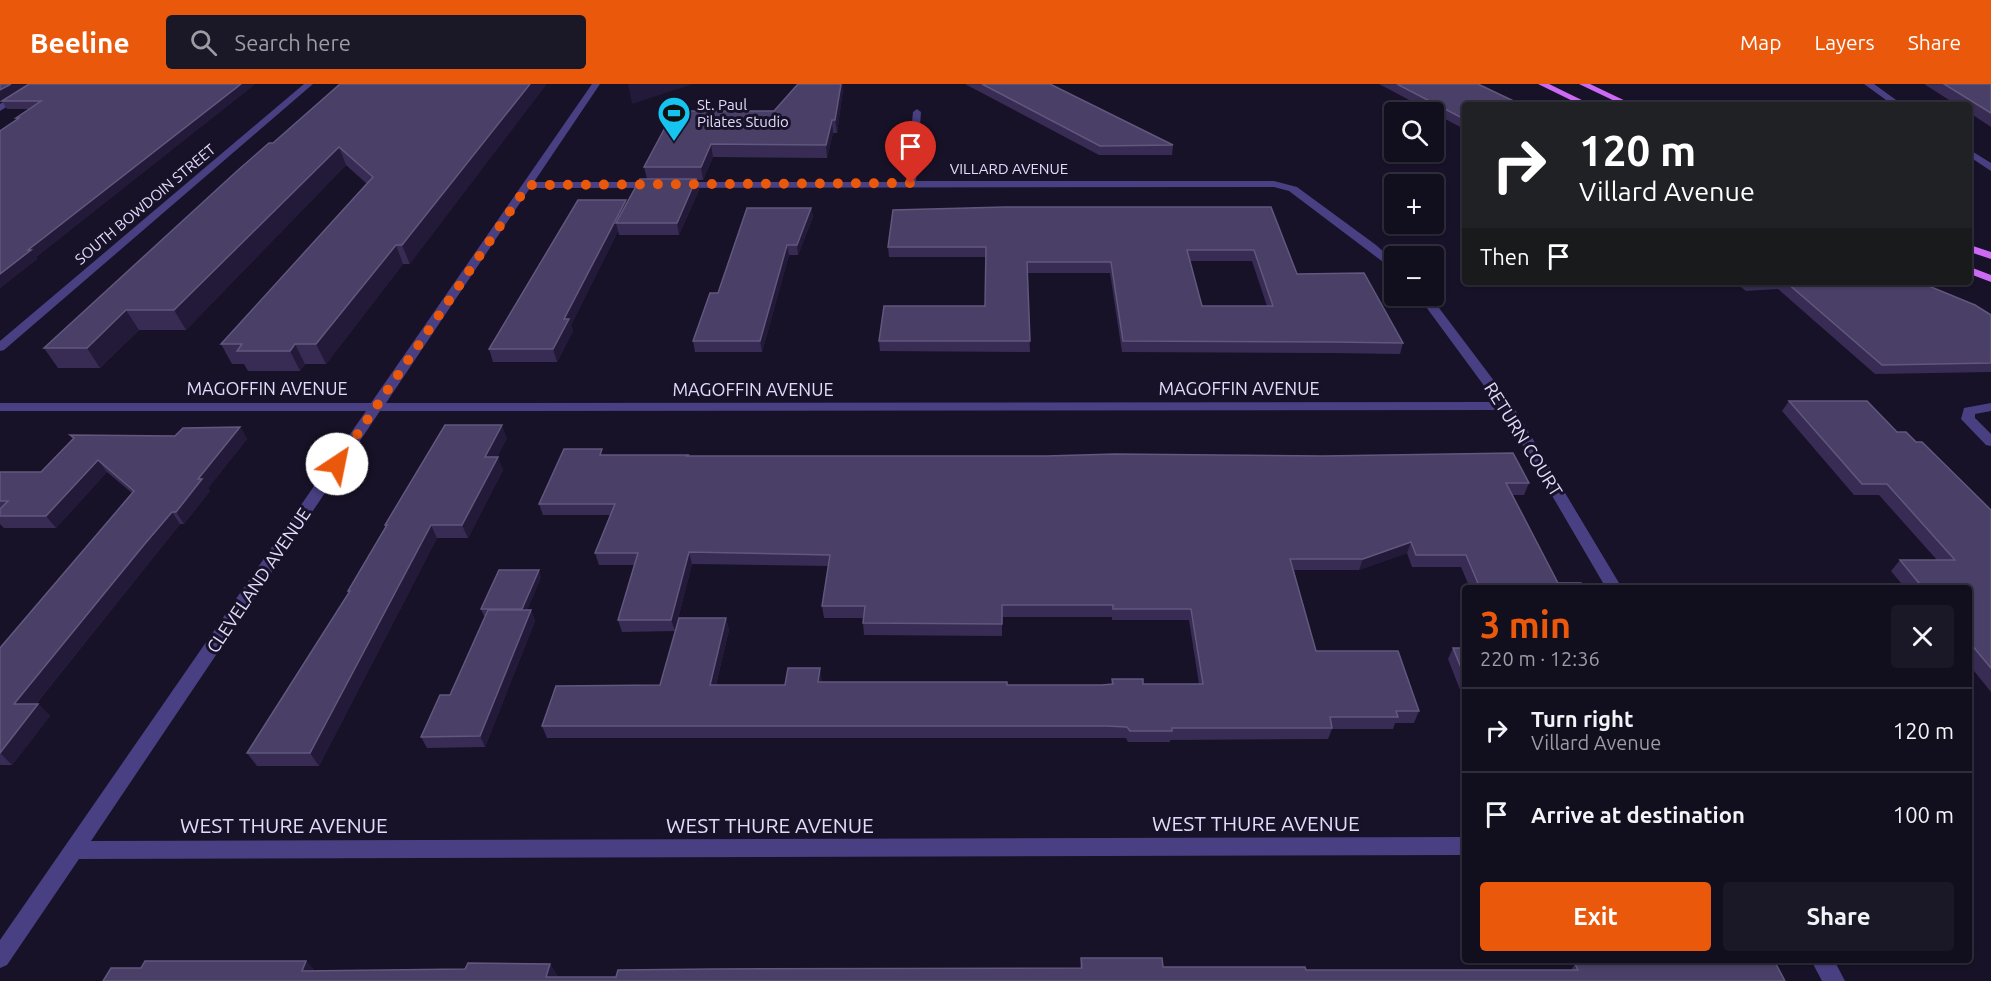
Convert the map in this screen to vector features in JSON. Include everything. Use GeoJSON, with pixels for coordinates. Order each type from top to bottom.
{"type":"FeatureCollection","features":[{"type":"Feature","properties":{"kind":"main road"},"geometry":{"type":"LineString","coordinates":[[1542,84],[1581,102]]}},
{"type":"Feature","properties":{"kind":"main road"},"geometry":{"type":"LineString","coordinates":[[1583,84],[1623,102]]}},
{"type":"Feature","properties":{"kind":"main road"},"geometry":{"type":"LineString","coordinates":[[1972,249],[1991,256]]}},
{"type":"Feature","properties":{"kind":"main road"},"geometry":{"type":"LineString","coordinates":[[1972,271],[1991,279]]}},
{"type":"Feature","properties":{"kind":"street"},"geometry":{"type":"LineString","coordinates":[[0,108],[38,84]]}},
{"type":"Feature","properties":{"kind":"street","name":"SOUTH BOWDOIN STREET"},"geometry":{"type":"LineString","coordinates":[[0,346],[309,84]]}},
{"type":"Feature","properties":{"kind":"street","name":"CLEVELAND AVENUE"},"geometry":{"type":"LineString","coordinates":[[0,958],[596,84]]}},
{"type":"Feature","properties":{"kind":"street"},"geometry":{"type":"LineString","coordinates":[[1868,84],[1895,102]]}},
{"type":"Feature","properties":{"kind":"street"},"geometry":{"type":"LineString","coordinates":[[911,183],[917,112]]}},
{"type":"Feature","properties":{"kind":"street"},"geometry":{"type":"LineString","coordinates":[[1972,154],[1991,168]]}},
{"type":"Feature","properties":{"kind":"street","name":"VILLARD AVENUE"},"geometry":{"type":"LineString","coordinates":[[528,185],[1274,184],[1293,189],[1384,258]]}},
{"type":"Feature","properties":{"kind":"street","name":"RETURN COURT"},"geometry":{"type":"LineString","coordinates":[[1432,306],[1506,406],[1612,585]]}},
{"type":"Feature","properties":{"kind":"street","name":"MAGOFFIN AVENUE"},"geometry":{"type":"LineString","coordinates":[[0,407],[1506,406]]}},
{"type":"Feature","properties":{"kind":"street"},"geometry":{"type":"LineString","coordinates":[[1991,406],[1969,411],[1968,418],[1991,442]]}},
{"type":"Feature","properties":{"kind":"street","name":"WEST THURE AVENUE"},"geometry":{"type":"LineString","coordinates":[[74,850],[1462,846]]}},
{"type":"Feature","properties":{"kind":"street"},"geometry":{"type":"LineString","coordinates":[[1824,963],[1834,981]]}},
{"type":"Feature","properties":{"kind":"building"},"geometry":{"type":"Polygon","coordinates":[[[0,84],[11,84],[0,90],[0,84]]]}},
{"type":"Feature","properties":{"kind":"building"},"geometry":{"type":"Polygon","coordinates":[[[29,84],[241,84],[0,274],[0,131],[41,101],[2,101],[29,84]]]}},
{"type":"Feature","properties":{"kind":"building"},"geometry":{"type":"Polygon","coordinates":[[[340,84],[530,84],[402,245],[396,245],[316,344],[295,344],[290,351],[237,351],[242,344],[221,344],[373,177],[339,147],[174,310],[126,310],[87,348],[44,348],[237,171],[269,143],[273,143],[340,84]]]}},
{"type":"Feature","properties":{"kind":"building"},"geometry":{"type":"Polygon","coordinates":[[[798,84],[841,84],[835,120],[832,120],[826,145],[711,144],[701,167],[644,167],[674,111],[774,111],[798,84]]]}},
{"type":"Feature","properties":{"kind":"building"},"geometry":{"type":"Polygon","coordinates":[[[982,84],[1050,84],[1173,145],[1100,146],[982,84]]]}},
{"type":"Feature","properties":{"kind":"building"},"geometry":{"type":"Polygon","coordinates":[[[1397,84],[1478,84],[1516,102],[1462,102],[1462,118],[1444,109],[1444,102],[1432,102],[1397,84]]]}},
{"type":"Feature","properties":{"kind":"building"},"geometry":{"type":"Polygon","coordinates":[[[1944,84],[1991,84],[1991,113],[1944,84]]]}},
{"type":"Feature","properties":{"kind":"building"},"geometry":{"type":"Polygon","coordinates":[[[640,179],[696,179],[677,223],[616,223],[640,179]]]}},
{"type":"Feature","properties":{"kind":"building"},"geometry":{"type":"Polygon","coordinates":[[[578,200],[626,200],[564,319],[569,319],[553,349],[489,349],[578,200]]]}},
{"type":"Feature","properties":{"kind":"building"},"geometry":{"type":"Polygon","coordinates":[[[1005,207],[1271,207],[1297,274],[1364,273],[1403,343],[1123,341],[1111,262],[1027,262],[1030,341],[879,341],[884,306],[985,306],[986,247],[888,247],[893,210],[1005,207]],[[1187,250],[1202,306],[1273,306],[1254,250],[1187,250]]]}},
{"type":"Feature","properties":{"kind":"building"},"geometry":{"type":"Polygon","coordinates":[[[747,208],[811,208],[797,245],[787,245],[760,341],[693,341],[710,293],[718,293],[747,208]]]}},
{"type":"Feature","properties":{"kind":"building"},"geometry":{"type":"Polygon","coordinates":[[[1789,285],[1926,285],[1975,305],[1991,315],[1991,363],[1882,365],[1789,285]]]}},
{"type":"Feature","properties":{"kind":"building"},"geometry":{"type":"Polygon","coordinates":[[[1789,401],[1867,401],[1897,432],[1906,432],[1916,442],[1922,442],[1991,510],[1991,668],[1972,645],[1972,585],[1921,585],[1900,560],[1955,560],[1887,484],[1862,484],[1789,401]]]}},
{"type":"Feature","properties":{"kind":"building"},"geometry":{"type":"Polygon","coordinates":[[[445,425],[502,425],[485,457],[498,457],[462,525],[431,525],[310,753],[247,753],[350,591],[348,591],[387,525],[385,525],[445,425]]]}},
{"type":"Feature","properties":{"kind":"building"},"geometry":{"type":"Polygon","coordinates":[[[240,427],[198,479],[202,479],[176,512],[172,512],[143,546],[14,704],[38,704],[0,753],[0,648],[134,491],[98,460],[46,516],[0,516],[0,509],[8,501],[0,501],[0,472],[41,472],[74,438],[70,435],[175,436],[183,428],[240,427]]]}},
{"type":"Feature","properties":{"kind":"building"},"geometry":{"type":"Polygon","coordinates":[[[564,449],[602,449],[600,455],[687,456],[1115,454],[1323,456],[1513,453],[1529,483],[1506,483],[1558,583],[1581,583],[1582,585],[1479,585],[1466,555],[1416,555],[1411,542],[1363,559],[1290,559],[1316,651],[1398,651],[1419,711],[1396,711],[1398,717],[1330,717],[1332,728],[1172,728],[1172,731],[1130,731],[1127,727],[1106,726],[542,726],[556,686],[660,685],[679,618],[726,618],[710,685],[785,685],[788,668],[820,668],[818,682],[1007,682],[1007,685],[1102,685],[1113,684],[1112,679],[1143,679],[1143,684],[1203,684],[1191,609],[1113,609],[1113,605],[1002,605],[1002,624],[863,623],[865,606],[822,606],[830,555],[689,552],[671,620],[618,620],[638,553],[595,553],[615,504],[539,504],[564,449]]]}},
{"type":"Feature","properties":{"kind":"building"},"geometry":{"type":"Polygon","coordinates":[[[499,570],[539,570],[522,609],[481,609],[499,570]]]}},
{"type":"Feature","properties":{"kind":"building"},"geometry":{"type":"Polygon","coordinates":[[[488,610],[531,610],[480,736],[421,737],[440,695],[450,695],[488,610]]]}},
{"type":"Feature","properties":{"kind":"building"},"geometry":{"type":"Polygon","coordinates":[[[1453,648],[1462,648],[1462,670],[1453,648]]]}},
{"type":"Feature","properties":{"kind":"building"},"geometry":{"type":"Polygon","coordinates":[[[1081,958],[1162,958],[1163,967],[1305,967],[1306,970],[1578,970],[1575,964],[1776,964],[1785,981],[103,981],[111,968],[141,968],[145,961],[306,961],[302,971],[465,969],[468,963],[550,964],[546,977],[616,977],[618,970],[1082,968],[1081,958]]]}},
{"type":"Feature","properties":{"kind":"place","name":"St. Paul Pilates Studio"},"geometry":{"type":"Point","coordinates":[674,142]}},
{"type":"Feature","properties":{"kind":"route"},"geometry":{"type":"LineString","coordinates":[[337,464],[528,185],[911,183]]}}]}
